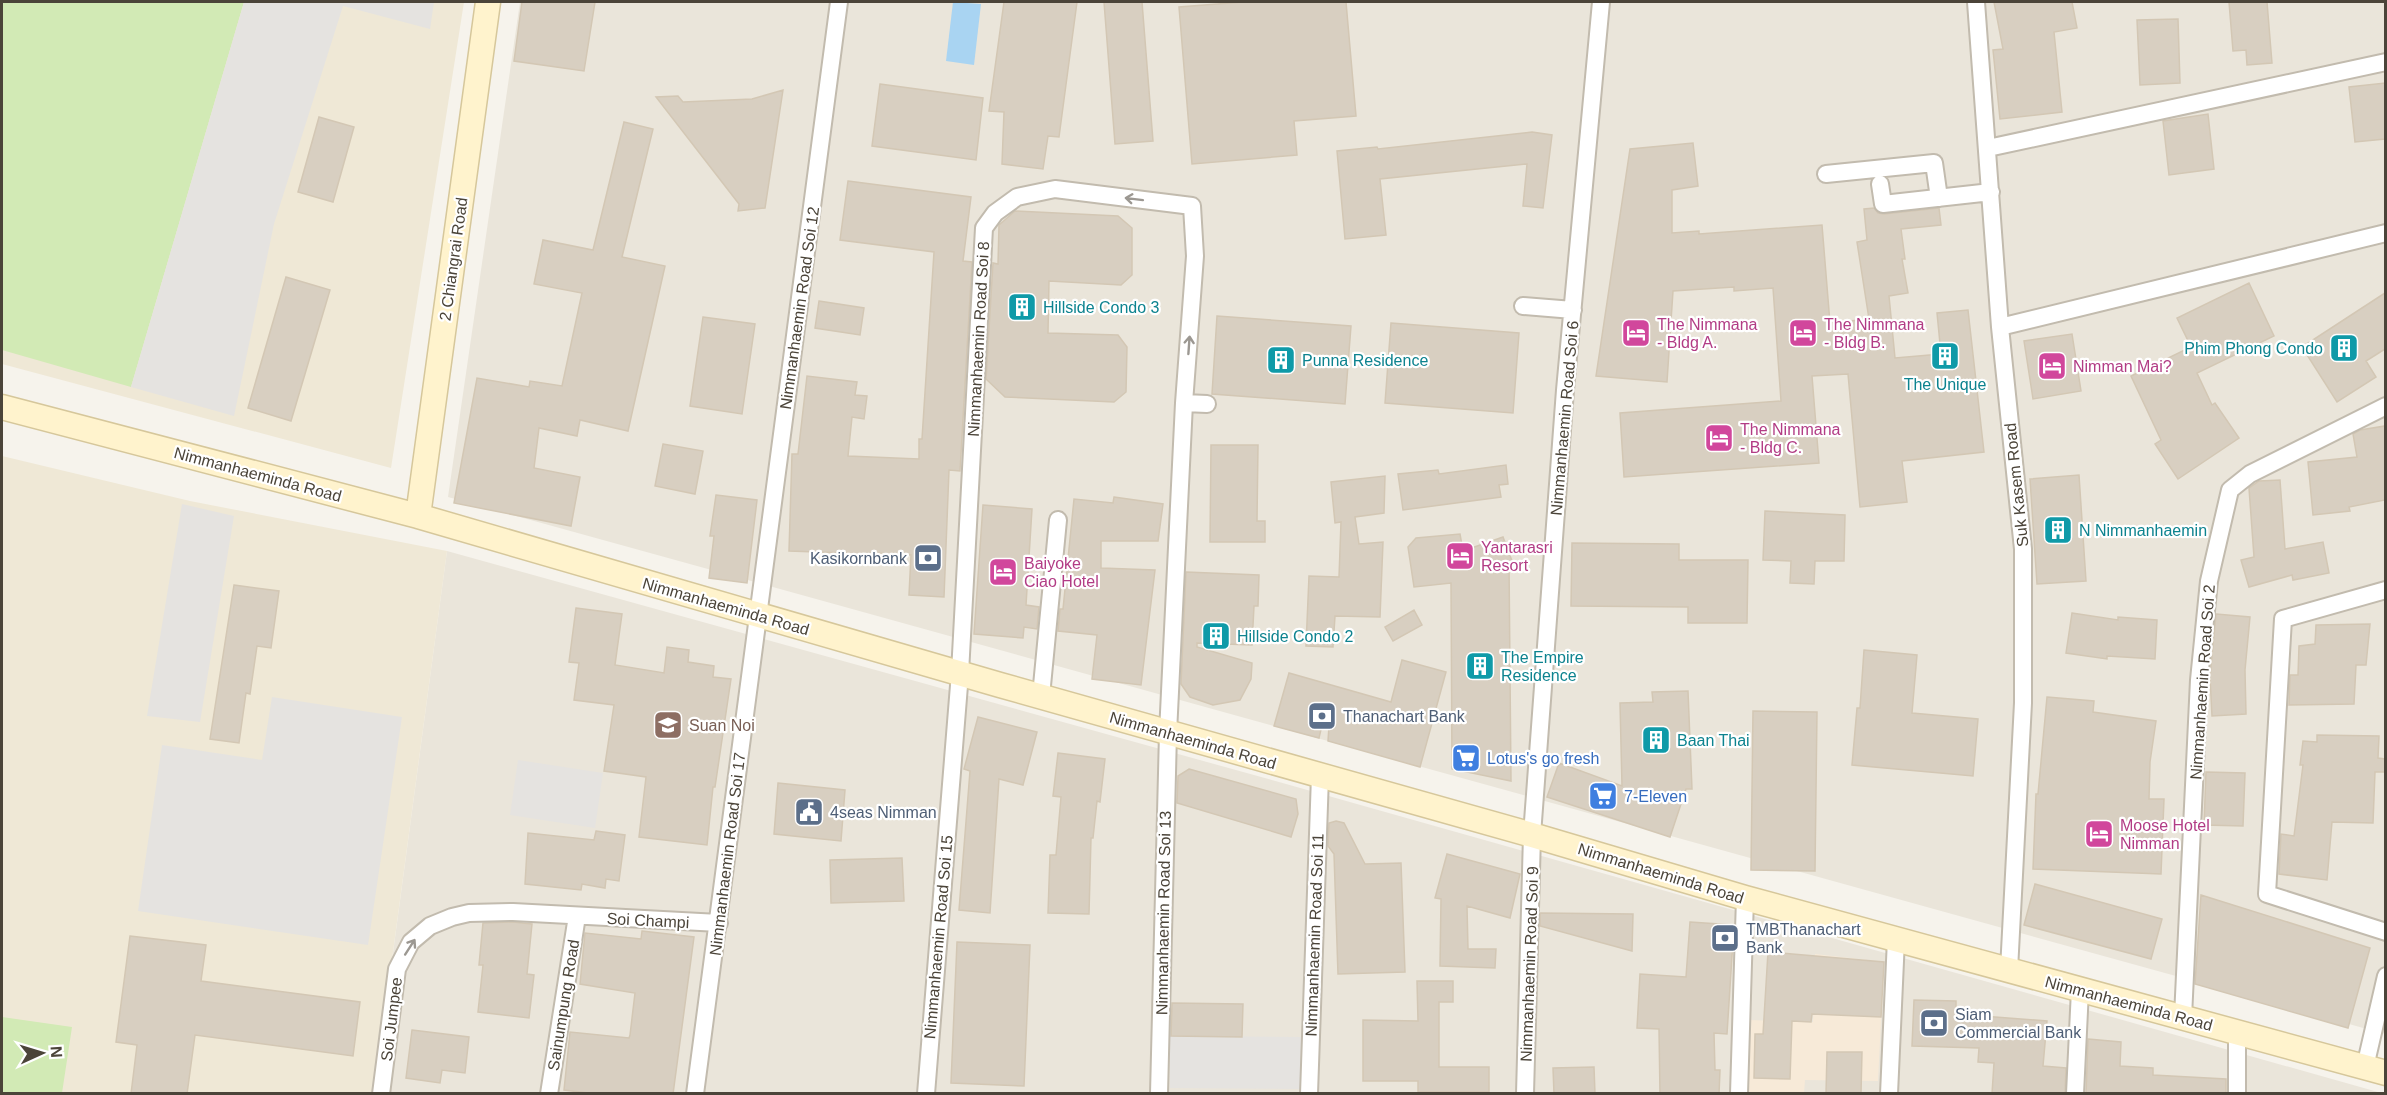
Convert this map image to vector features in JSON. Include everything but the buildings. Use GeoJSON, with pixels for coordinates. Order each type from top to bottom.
{"type":"FeatureCollection","features":[{"type":"Feature","properties":{"kind":"main road","name":"2 Chiangrai Road"},"geometry":{"type":"LineString","coordinates":[[418,516],[488,2]]}},
{"type":"Feature","properties":{"kind":"main road","name":"Nimmanhaeminda Road"},"geometry":{"type":"LineString","coordinates":[[2,407],[418,516],[1745,898],[2375,1070]]}},
{"type":"Feature","properties":{"kind":"street","name":"Nimmanhaemin Road Soi 12"},"geometry":{"type":"LineString","coordinates":[[758,615],[839,2]]}},
{"type":"Feature","properties":{"kind":"street","name":"Nimmanhaemin Road Soi 6"},"geometry":{"type":"LineString","coordinates":[[1532,835],[1573,310],[1601,2]]}},
{"type":"Feature","properties":{"kind":"street","name":"Suk Kasem Road"},"geometry":{"type":"LineString","coordinates":[[1976,2],[2000,327],[2023,549],[2023,703],[2009,970]]}},
{"type":"Feature","properties":{"kind":"street"},"geometry":{"type":"LineString","coordinates":[[1988,148],[2385,62]]}},
{"type":"Feature","properties":{"kind":"street"},"geometry":{"type":"LineString","coordinates":[[1826,174],[1934,163],[1939,198]]}},
{"type":"Feature","properties":{"kind":"street"},"geometry":{"type":"LineString","coordinates":[[1880,184],[1883,204],[1991,192]]}},
{"type":"Feature","properties":{"kind":"street","name":"Nimmanhaemin Road Soi 8"},"geometry":{"type":"LineString","coordinates":[[960,673],[984,228],[995,213],[1017,197],[1055,189],[1192,206]]}},
{"type":"Feature","properties":{"kind":"street","name":"Nimmanhaemin Road Soi 13"},"geometry":{"type":"LineString","coordinates":[[1159,1094],[1168,733],[1184,403],[1195,256],[1192,206]]}},
{"type":"Feature","properties":{"kind":"street"},"geometry":{"type":"LineString","coordinates":[[2000,327],[2385,233]]}},
{"type":"Feature","properties":{"kind":"street"},"geometry":{"type":"LineString","coordinates":[[1523,306],[1573,310]]}},
{"type":"Feature","properties":{"kind":"street"},"geometry":{"type":"LineString","coordinates":[[1184,403],[1207,404]]}},
{"type":"Feature","properties":{"kind":"street","name":"Nimmanhaemin Road Soi 2"},"geometry":{"type":"LineString","coordinates":[[2183,1017],[2199,680],[2209,581],[2230,490],[2250,474],[2385,406]]}},
{"type":"Feature","properties":{"kind":"street"},"geometry":{"type":"LineString","coordinates":[[1041,696],[1058,520]]}},
{"type":"Feature","properties":{"kind":"street"},"geometry":{"type":"LineString","coordinates":[[2385,590],[2283,620],[2267,894],[2385,932]]}},
{"type":"Feature","properties":{"kind":"street","name":"Nimmanhaemin Road Soi 17"},"geometry":{"type":"LineString","coordinates":[[694,1094],[719,923],[758,615]]}},
{"type":"Feature","properties":{"kind":"street","name":"Nimmanhaemin Road Soi 15"},"geometry":{"type":"LineString","coordinates":[[926,1094],[960,673]]}},
{"type":"Feature","properties":{"kind":"street","name":"Nimmanhaemin Road Soi 11"},"geometry":{"type":"LineString","coordinates":[[1309,1094],[1320,776]]}},
{"type":"Feature","properties":{"kind":"street","name":"Nimmanhaemin Road Soi 9"},"geometry":{"type":"LineString","coordinates":[[1525,1094],[1532,835]]}},
{"type":"Feature","properties":{"kind":"street"},"geometry":{"type":"LineString","coordinates":[[1739,1094],[1745,898]]}},
{"type":"Feature","properties":{"kind":"street","name":"Soi Jumpee"},"geometry":{"type":"LineString","coordinates":[[381,1094],[397,969],[411,942],[430,926],[469,913],[513,912],[577,916]]}},
{"type":"Feature","properties":{"kind":"street","name":"Soi Champi"},"geometry":{"type":"LineString","coordinates":[[577,916],[719,923]]}},
{"type":"Feature","properties":{"kind":"street","name":"Sainumpung Road"},"geometry":{"type":"LineString","coordinates":[[549,1094],[577,916]]}},
{"type":"Feature","properties":{"kind":"street"},"geometry":{"type":"LineString","coordinates":[[1889,1094],[1896,939]]}},
{"type":"Feature","properties":{"kind":"street"},"geometry":{"type":"LineString","coordinates":[[2375,1070],[2385,976]]}},
{"type":"Feature","properties":{"kind":"street"},"geometry":{"type":"LineString","coordinates":[[2075,1094],[2080,990]]}},
{"type":"Feature","properties":{"kind":"street"},"geometry":{"type":"LineString","coordinates":[[2237,1032],[2237,1094]]}},
{"type":"Feature","properties":{"kind":"shaded area"},"geometry":{"type":"Polygon","coordinates":[[[2,2],[464,2],[391,468],[2,364],[2,2]]]}},
{"type":"Feature","properties":{"kind":"shaded area"},"geometry":{"type":"Polygon","coordinates":[[[244,2],[434,2],[430,29],[343,6],[274,224],[234,416],[131,387],[244,2]]]}},
{"type":"Feature","properties":{"kind":"shaded area"},"geometry":{"type":"Polygon","coordinates":[[[520,2],[2385,2],[2385,1034],[448,497],[520,2]]]}},
{"type":"Feature","properties":{"kind":"shaded area"},"geometry":{"type":"Polygon","coordinates":[[[2,456],[190,501],[447,551],[374,1093],[2,1094],[2,456]]]}},
{"type":"Feature","properties":{"kind":"shaded area"},"geometry":{"type":"Polygon","coordinates":[[[182,504],[234,516],[200,722],[147,716],[182,504]]]}},
{"type":"Feature","properties":{"kind":"shaded area"},"geometry":{"type":"Polygon","coordinates":[[[447,551],[1279,782],[2385,1094],[374,1094],[447,551]]]}},
{"type":"Feature","properties":{"kind":"shaded area"},"geometry":{"type":"Polygon","coordinates":[[[272,697],[402,717],[368,945],[138,911],[162,745],[262,760],[272,697]]]}},
{"type":"Feature","properties":{"kind":"shaded area"},"geometry":{"type":"Polygon","coordinates":[[[518,760],[603,773],[595,828],[510,815],[518,760]]]}},
{"type":"Feature","properties":{"kind":"shaded area"},"geometry":{"type":"Polygon","coordinates":[[[1815,954],[1884,962],[1878,1081],[1805,1080],[1804,1093],[1746,1094],[1749,1020],[1813,1022],[1815,954]]]}},
{"type":"Feature","properties":{"kind":"shaded area"},"geometry":{"type":"Polygon","coordinates":[[[1170,1036],[1301,1037],[1301,1089],[1170,1088],[1170,1036]]]}},
{"type":"Feature","properties":{"kind":"green space"},"geometry":{"type":"Polygon","coordinates":[[[2,2],[244,2],[131,387],[2,350],[2,2]]]}},
{"type":"Feature","properties":{"kind":"green space"},"geometry":{"type":"Polygon","coordinates":[[[2,1017],[72,1027],[62,1093],[2,1093],[2,1017]]]}},
{"type":"Feature","properties":{"kind":"water"},"geometry":{"type":"Polygon","coordinates":[[[953,2],[981,4],[974,65],[946,61],[953,2]]]}},
{"type":"Feature","properties":{"kind":"place","name":"Hillside Condo 3"},"geometry":{"type":"Point","coordinates":[1022,307]}},
{"type":"Feature","properties":{"kind":"place","name":"The Nimmana - Bldg A."},"geometry":{"type":"Point","coordinates":[1636,333]}},
{"type":"Feature","properties":{"kind":"place","name":"The Nimmana - Bldg B."},"geometry":{"type":"Point","coordinates":[1803,333]}},
{"type":"Feature","properties":{"kind":"place","name":"Phim Phong Condo"},"geometry":{"type":"Point","coordinates":[2344,348]}},
{"type":"Feature","properties":{"kind":"place","name":"The Unique"},"geometry":{"type":"Point","coordinates":[1945,356]}},
{"type":"Feature","properties":{"kind":"place","name":"Punna Residence"},"geometry":{"type":"Point","coordinates":[1281,360]}},
{"type":"Feature","properties":{"kind":"place","name":"Nimman Mai?"},"geometry":{"type":"Point","coordinates":[2052,366]}},
{"type":"Feature","properties":{"kind":"place","name":"The Nimmana - Bldg C."},"geometry":{"type":"Point","coordinates":[1719,438]}},
{"type":"Feature","properties":{"kind":"place","name":"N Nimmanhaemin"},"geometry":{"type":"Point","coordinates":[2058,530]}},
{"type":"Feature","properties":{"kind":"place","name":"Yantarasri Resort"},"geometry":{"type":"Point","coordinates":[1460,556]}},
{"type":"Feature","properties":{"kind":"place","name":"Kasikornbank"},"geometry":{"type":"Point","coordinates":[928,558]}},
{"type":"Feature","properties":{"kind":"place","name":"Baiyoke Ciao Hotel"},"geometry":{"type":"Point","coordinates":[1003,572]}},
{"type":"Feature","properties":{"kind":"place","name":"Hillside Condo 2"},"geometry":{"type":"Point","coordinates":[1216,636]}},
{"type":"Feature","properties":{"kind":"place","name":"The Empire Residence"},"geometry":{"type":"Point","coordinates":[1480,666]}},
{"type":"Feature","properties":{"kind":"place","name":"Thanachart Bank"},"geometry":{"type":"Point","coordinates":[1322,716]}},
{"type":"Feature","properties":{"kind":"place","name":"Suan Noi"},"geometry":{"type":"Point","coordinates":[668,725]}},
{"type":"Feature","properties":{"kind":"place","name":"Baan Thai"},"geometry":{"type":"Point","coordinates":[1656,740]}},
{"type":"Feature","properties":{"kind":"place","name":"Lotus's go fresh"},"geometry":{"type":"Point","coordinates":[1466,758]}},
{"type":"Feature","properties":{"kind":"place","name":"7-Eleven"},"geometry":{"type":"Point","coordinates":[1603,796]}},
{"type":"Feature","properties":{"kind":"place","name":"4seas Nimman"},"geometry":{"type":"Point","coordinates":[809,812]}},
{"type":"Feature","properties":{"kind":"place","name":"Moose Hotel Nimman"},"geometry":{"type":"Point","coordinates":[2099,834]}},
{"type":"Feature","properties":{"kind":"place","name":"TMBThanachart Bank"},"geometry":{"type":"Point","coordinates":[1725,938]}},
{"type":"Feature","properties":{"kind":"place","name":"Siam Commercial Bank"},"geometry":{"type":"Point","coordinates":[1934,1023]}}]}
